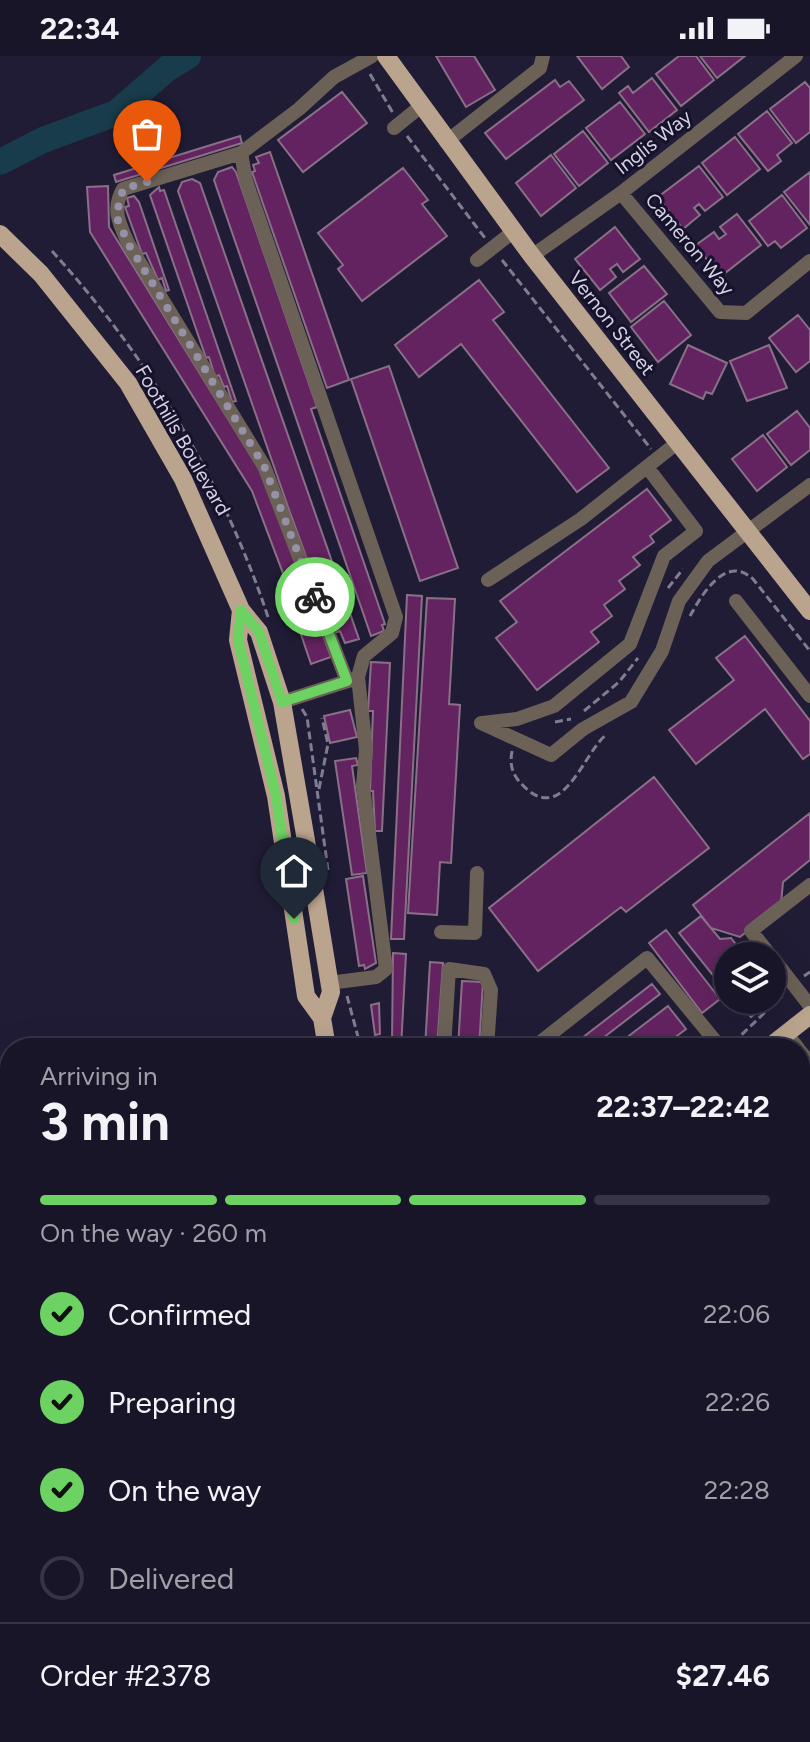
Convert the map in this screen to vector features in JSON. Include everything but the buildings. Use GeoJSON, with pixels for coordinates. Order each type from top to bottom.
{"type":"FeatureCollection","features":[{"type":"Feature","properties":{"kind":"main road","name":"Vernon Street"},"geometry":{"type":"LineString","coordinates":[[386,56],[420,107],[532,256],[810,611]]}},
{"type":"Feature","properties":{"kind":"main road","name":"Foothills Boulevard"},"geometry":{"type":"LineString","coordinates":[[0,234],[41,274],[128,383],[157,431],[211,536],[241,610],[259,632],[282,702],[331,992],[322,1018]]}},
{"type":"Feature","properties":{"kind":"main road","name":"Foothills Boulevard"},"geometry":{"type":"LineString","coordinates":[[241,610],[238,640],[276,796],[306,996],[322,1018],[325,1038]]}},
{"type":"Feature","properties":{"kind":"main road"},"geometry":{"type":"LineString","coordinates":[[798,1038],[810,1015]]}},
{"type":"Feature","properties":{"kind":"street"},"geometry":{"type":"LineString","coordinates":[[329,983],[376,977],[386,969],[363,786],[366,750],[353,679],[264,466],[129,245],[116,216],[123,189],[241,153],[299,109],[334,77],[372,56]]}},
{"type":"Feature","properties":{"kind":"street"},"geometry":{"type":"LineString","coordinates":[[446,142],[540,68],[543,56]]}},
{"type":"Feature","properties":{"kind":"street","name":"Inglis Way"},"geometry":{"type":"LineString","coordinates":[[532,256],[621,193],[796,56]]}},
{"type":"Feature","properties":{"kind":"street"},"geometry":{"type":"LineString","coordinates":[[394,128],[420,107]]}},
{"type":"Feature","properties":{"kind":"street"},"geometry":{"type":"LineString","coordinates":[[241,153],[246,181],[396,617],[392,633],[364,656],[353,679],[282,702]]}},
{"type":"Feature","properties":{"kind":"street","name":"Cameron Way"},"geometry":{"type":"LineString","coordinates":[[621,193],[720,312],[746,313],[810,261]]}},
{"type":"Feature","properties":{"kind":"street"},"geometry":{"type":"LineString","coordinates":[[477,260],[514,231]]}},
{"type":"Feature","properties":{"kind":"street"},"geometry":{"type":"LineString","coordinates":[[488,580],[581,519],[677,443]]}},
{"type":"Feature","properties":{"kind":"street"},"geometry":{"type":"LineString","coordinates":[[647,467],[696,531],[664,556],[630,644],[554,706],[517,719],[481,723],[551,755],[583,729],[631,702],[662,651],[679,601],[708,561],[810,485]]}},
{"type":"Feature","properties":{"kind":"street"},"geometry":{"type":"LineString","coordinates":[[736,601],[810,696]]}},
{"type":"Feature","properties":{"kind":"street"},"geometry":{"type":"LineString","coordinates":[[441,932],[475,933],[477,873]]}},
{"type":"Feature","properties":{"kind":"street"},"geometry":{"type":"LineString","coordinates":[[760,942],[751,931],[810,885]]}},
{"type":"Feature","properties":{"kind":"street"},"geometry":{"type":"LineString","coordinates":[[546,1038],[647,958],[713,1038]]}},
{"type":"Feature","properties":{"kind":"street"},"geometry":{"type":"LineString","coordinates":[[445,1038],[449,969],[484,974],[491,990],[488,1038]]}},
{"type":"Feature","properties":{"kind":"street"},"geometry":{"type":"LineString","coordinates":[[786,975],[810,1006]]}},
{"type":"Feature","properties":{"kind":"path"},"geometry":{"type":"LineString","coordinates":[[319,792],[328,744],[322,718]]}},
{"type":"Feature","properties":{"kind":"path"},"geometry":{"type":"LineString","coordinates":[[738,1038],[804,973],[810,972]]}},
{"type":"Feature","properties":{"kind":"waterway"},"geometry":{"type":"LineString","coordinates":[[0,162],[43,140],[116,113],[168,68],[188,56]]}},
{"type":"Feature","properties":{"kind":"way so far"},"geometry":{"type":"LineString","coordinates":[[147,182],[123,189],[116,216],[129,245],[264,466],[315,597]]}},
{"type":"Feature","properties":{"kind":"route"},"geometry":{"type":"LineString","coordinates":[[294,919],[276,796],[238,640],[241,610],[259,632],[282,702],[347,681],[315,597]]}}]}
